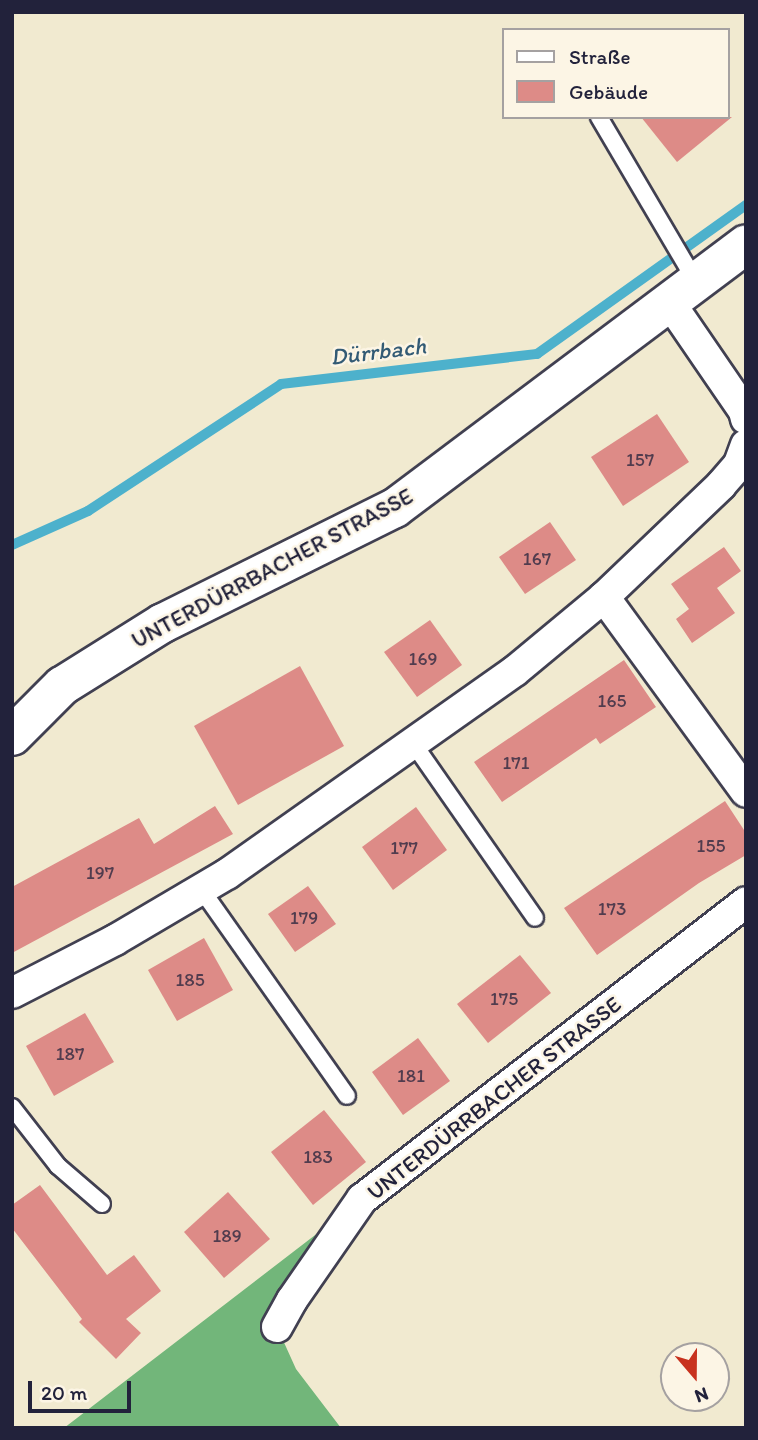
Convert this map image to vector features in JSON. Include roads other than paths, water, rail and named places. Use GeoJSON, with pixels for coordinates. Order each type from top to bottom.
{"type":"FeatureCollection","features":[{"type":"Feature","properties":{"kind":"street","name":"UNTERDÜRRBACHER STRASSE"},"geometry":{"type":"LineString","coordinates":[[12,736],[62,686],[163,623],[394,508],[681,273],[746,244]]}},
{"type":"Feature","properties":{"kind":"street"},"geometry":{"type":"LineString","coordinates":[[681,273],[746,419]]}},
{"type":"Feature","properties":{"kind":"street"},"geometry":{"type":"LineString","coordinates":[[12,993],[115,940],[228,874],[515,671],[604,597],[721,485],[739,464],[746,445]]}},
{"type":"Feature","properties":{"kind":"street"},"geometry":{"type":"LineString","coordinates":[[604,597],[746,792]]}},
{"type":"Feature","properties":{"kind":"street","name":"UNTERDÜRRBACHER STRASSE"},"geometry":{"type":"LineString","coordinates":[[277,1327],[292,1300],[362,1199],[746,902]]}},
{"type":"Feature","properties":{"kind":"lane"},"geometry":{"type":"LineString","coordinates":[[600,119],[681,273]]}},
{"type":"Feature","properties":{"kind":"lane"},"geometry":{"type":"LineString","coordinates":[[413,743],[535,918]]}},
{"type":"Feature","properties":{"kind":"lane"},"geometry":{"type":"LineString","coordinates":[[201,889],[347,1096]]}},
{"type":"Feature","properties":{"kind":"lane"},"geometry":{"type":"LineString","coordinates":[[12,1107],[58,1166],[102,1204]]}},
{"type":"Feature","properties":{"kind":"waterway","name":"Dürrbach"},"geometry":{"type":"LineString","coordinates":[[12,545],[88,511],[281,384],[537,354],[746,205]]}}]}
